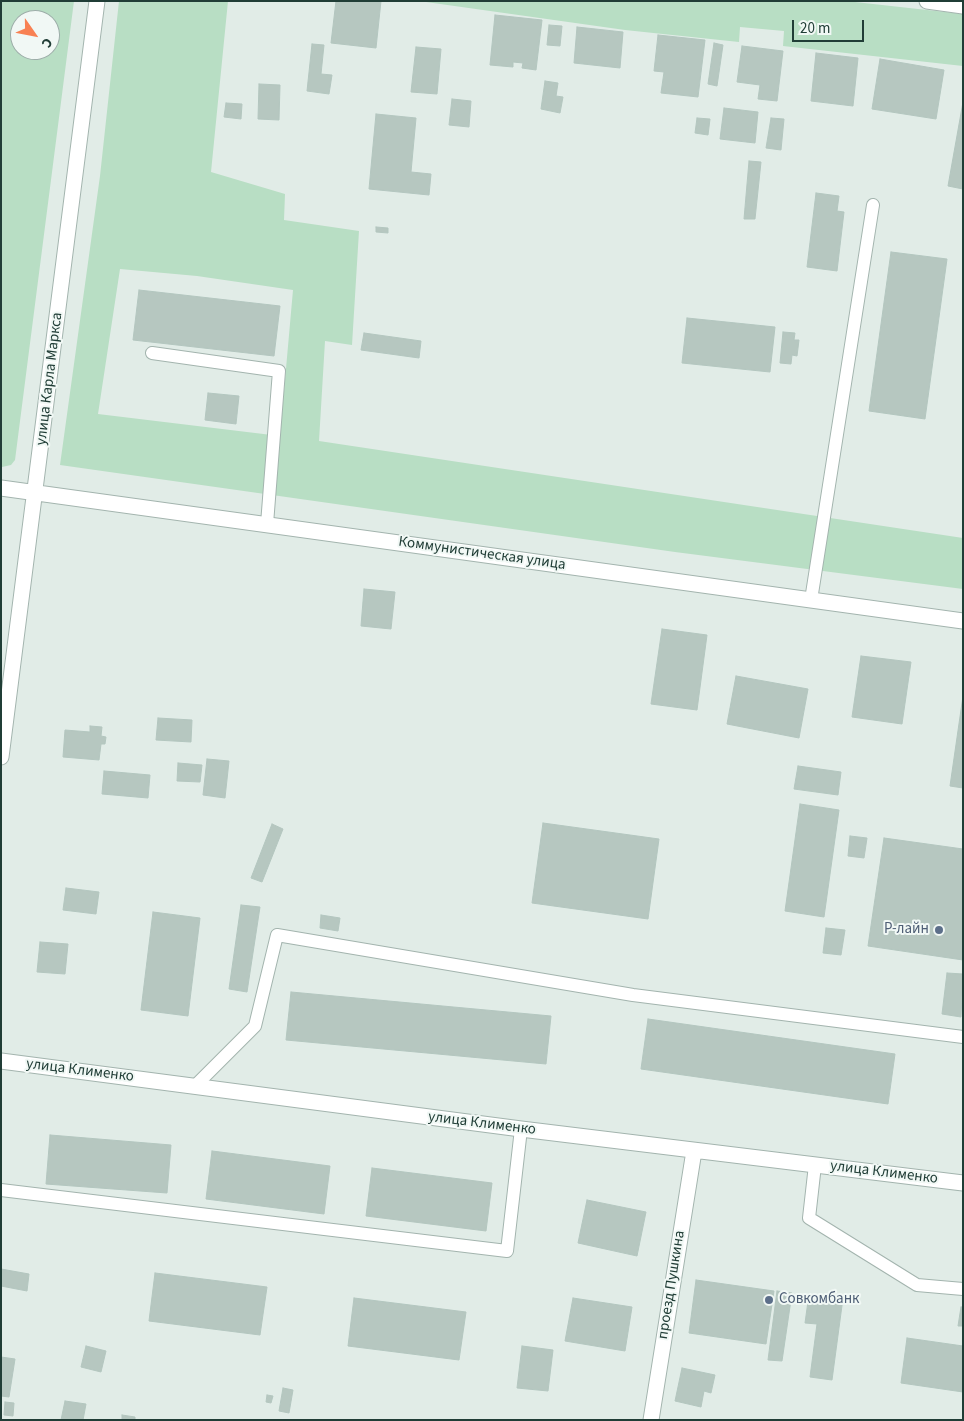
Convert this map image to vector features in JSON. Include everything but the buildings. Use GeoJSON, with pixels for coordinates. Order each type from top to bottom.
{"type":"FeatureCollection","features":[{"type":"Feature","properties":{"kind":"street","name":"улица Карла Маркса"},"geometry":{"type":"LineString","coordinates":[[1,757],[98,1]]}},
{"type":"Feature","properties":{"kind":"street"},"geometry":{"type":"LineString","coordinates":[[927,1],[963,6]]}},
{"type":"Feature","properties":{"kind":"street","name":"Коммунистическая улица"},"geometry":{"type":"LineString","coordinates":[[1,488],[963,621]]}},
{"type":"Feature","properties":{"kind":"street","name":"улица Клименко"},"geometry":{"type":"LineString","coordinates":[[1,1061],[694,1151],[963,1183]]}},
{"type":"Feature","properties":{"kind":"street","name":"проезд Пушкина"},"geometry":{"type":"LineString","coordinates":[[651,1420],[694,1151]]}},
{"type":"Feature","properties":{"kind":"lane"},"geometry":{"type":"LineString","coordinates":[[811,600],[873,205]]}},
{"type":"Feature","properties":{"kind":"lane"},"geometry":{"type":"LineString","coordinates":[[152,353],[279,371],[267,524]]}},
{"type":"Feature","properties":{"kind":"lane"},"geometry":{"type":"LineString","coordinates":[[194,1086],[255,1026],[277,935],[633,995],[963,1037]]}},
{"type":"Feature","properties":{"kind":"lane"},"geometry":{"type":"LineString","coordinates":[[1,1190],[507,1251],[521,1129]]}},
{"type":"Feature","properties":{"kind":"lane"},"geometry":{"type":"LineString","coordinates":[[816,1165],[809,1218],[918,1285],[963,1290]]}},
{"type":"Feature","properties":{"kind":"green space"},"geometry":{"type":"Polygon","coordinates":[[[1,1],[74,1],[15,460],[11,465],[2,467],[1,1]]]}},
{"type":"Feature","properties":{"kind":"green space"},"geometry":{"type":"Polygon","coordinates":[[[119,1],[228,1],[211,172],[285,194],[284,220],[359,231],[352,345],[325,341],[319,441],[963,538],[963,589],[675,552],[60,465],[100,176],[119,1]],[[120,269],[98,414],[280,436],[293,290],[197,276],[120,269]]]}},
{"type":"Feature","properties":{"kind":"green space"},"geometry":{"type":"Polygon","coordinates":[[[419,1],[846,1],[963,14],[963,66],[783,46],[784,31],[740,27],[739,42],[625,30],[419,1]]]}},
{"type":"Feature","properties":{"kind":"place","name":"Р-лайн"},"geometry":{"type":"Point","coordinates":[939,930]}},
{"type":"Feature","properties":{"kind":"place","name":"Совкомбанк"},"geometry":{"type":"Point","coordinates":[769,1300]}}]}
